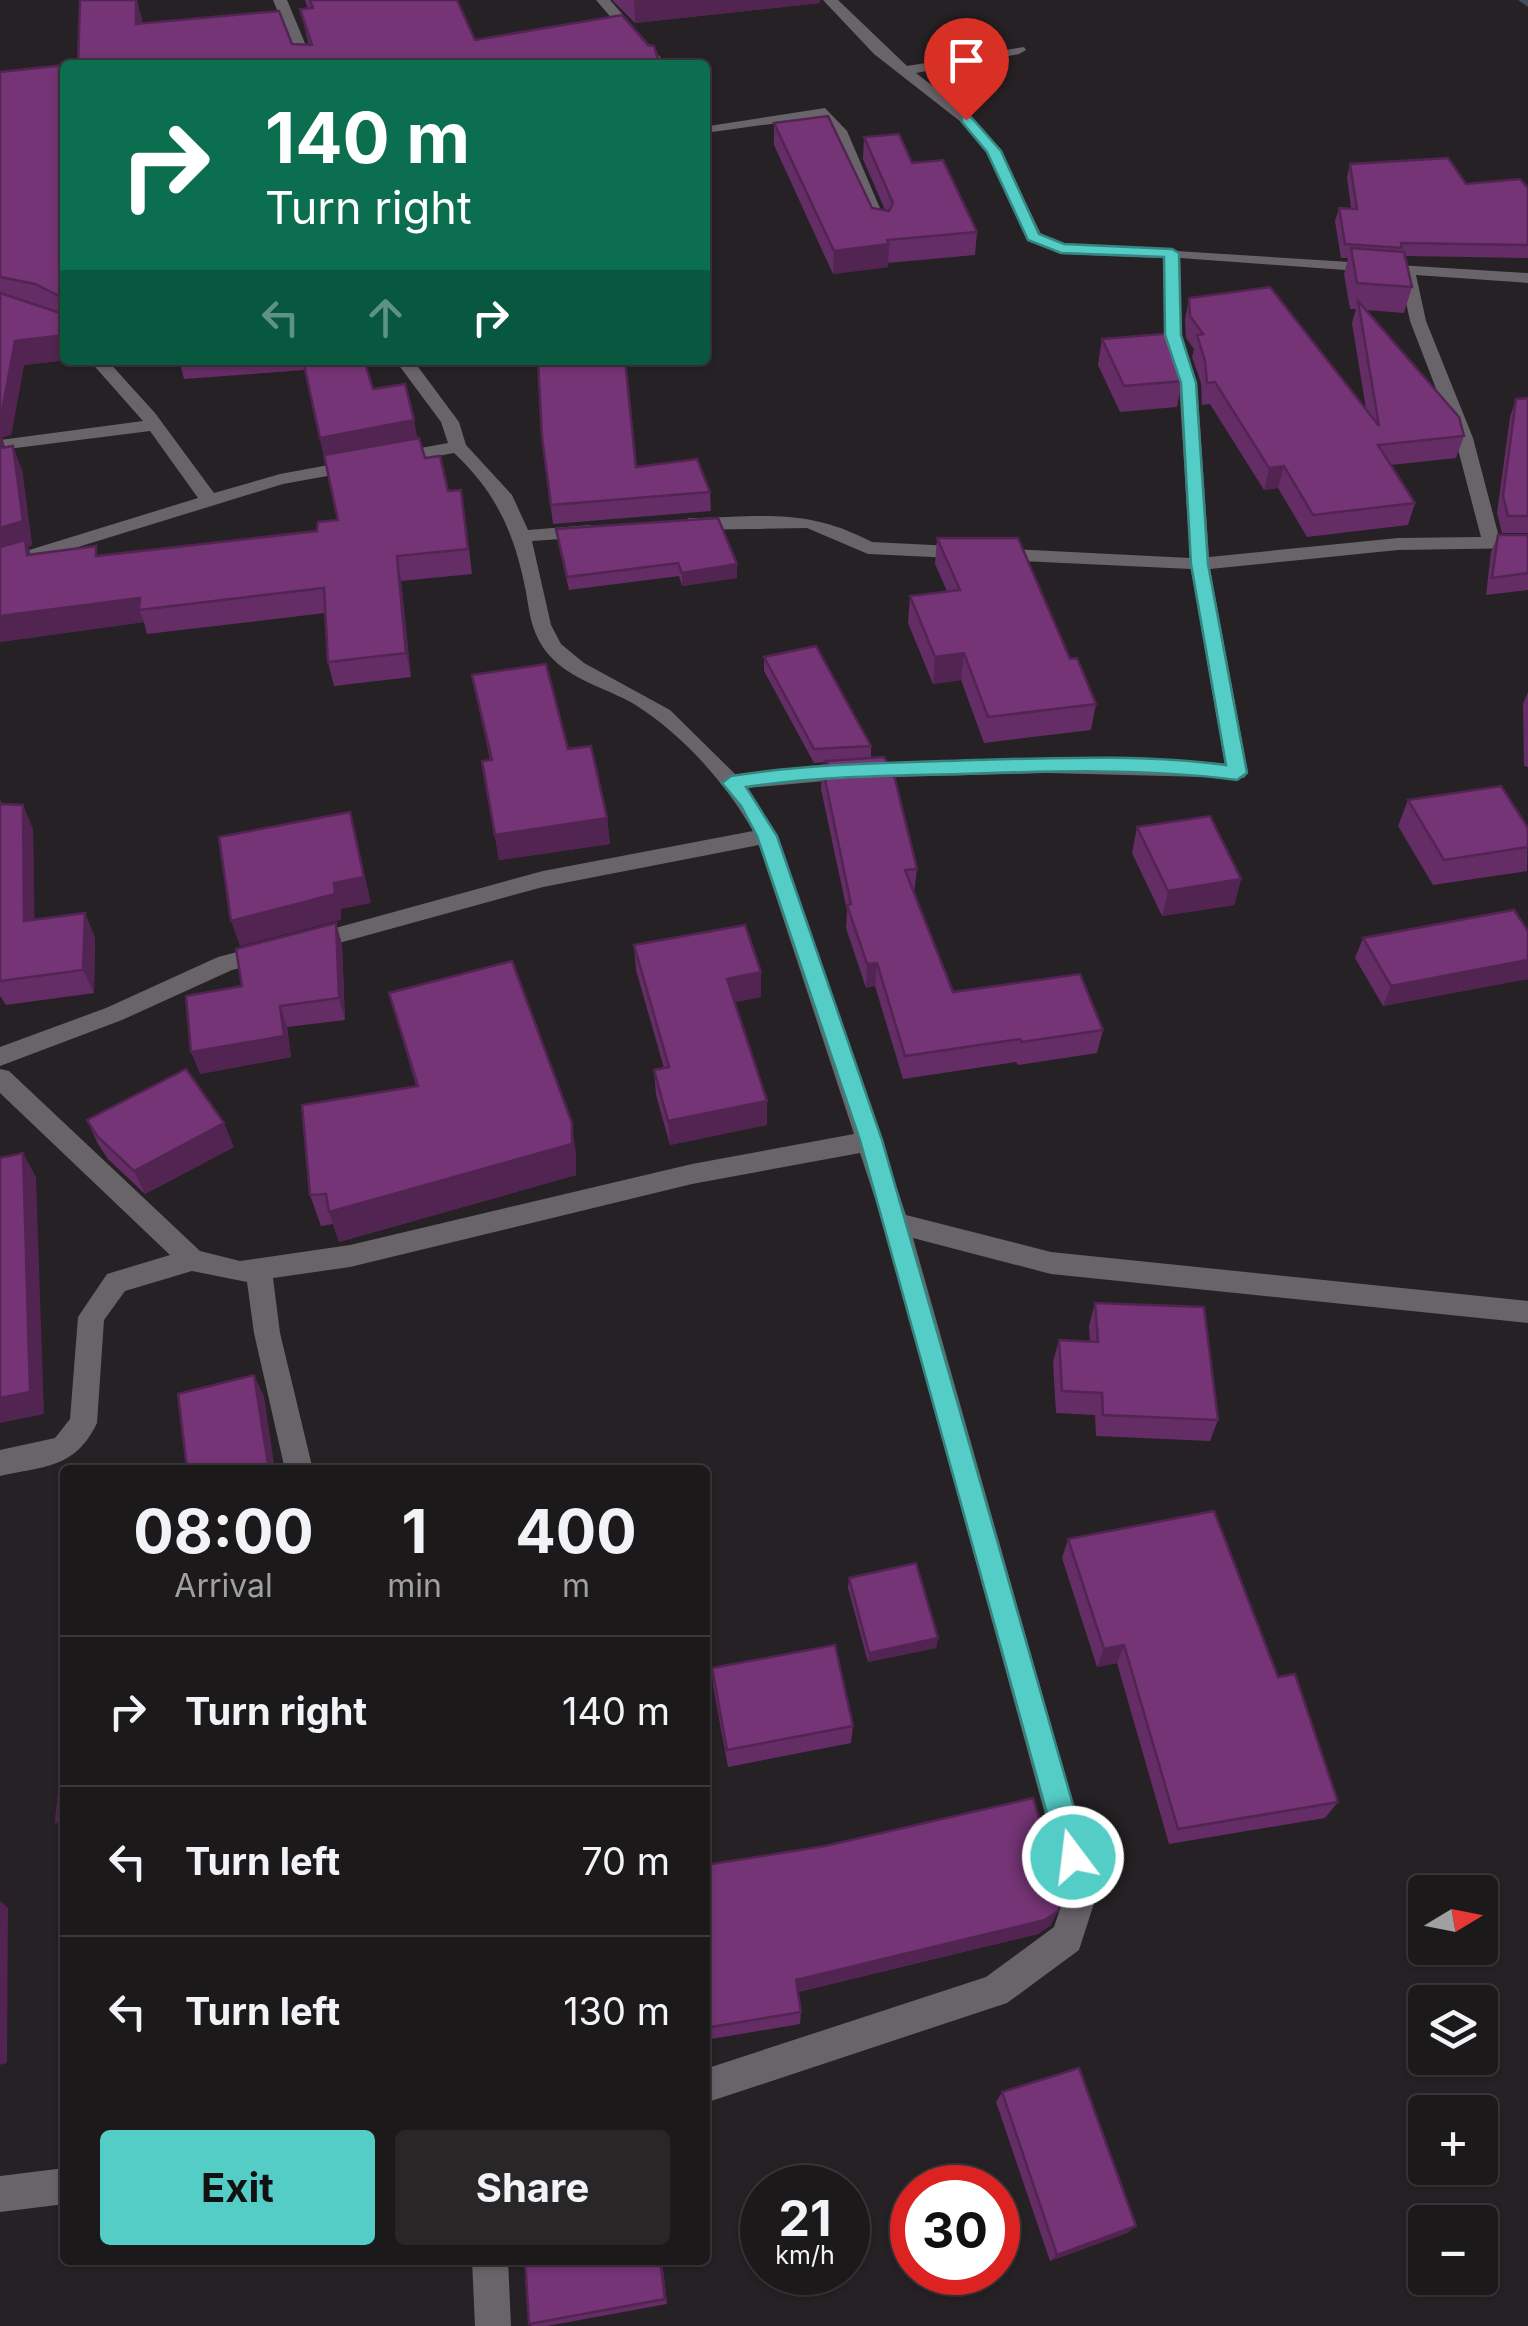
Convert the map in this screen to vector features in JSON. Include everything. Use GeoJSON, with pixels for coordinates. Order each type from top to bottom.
{"type":"FeatureCollection","features":[{"type":"Feature","properties":{"kind":"street"},"geometry":{"type":"LineString","coordinates":[[280,0],[306,60]]}},
{"type":"Feature","properties":{"kind":"street"},"geometry":{"type":"LineString","coordinates":[[602,0],[656,60]]}},
{"type":"Feature","properties":{"kind":"street"},"geometry":{"type":"LineString","coordinates":[[830,0],[879,51],[966,120],[994,151],[1034,237],[1061,248],[1528,278]]}},
{"type":"Feature","properties":{"kind":"street"},"geometry":{"type":"LineString","coordinates":[[906,70],[1019,50]]}},
{"type":"Feature","properties":{"kind":"street"},"geometry":{"type":"LineString","coordinates":[[710,126],[825,112],[840,132],[880,227]]}},
{"type":"Feature","properties":{"kind":"street"},"geometry":{"type":"LineString","coordinates":[[731,783],[801,772],[1034,766],[1188,767],[1237,773],[1200,564],[1188,383],[1173,335],[1172,253]]}},
{"type":"Feature","properties":{"kind":"street"},"geometry":{"type":"LineString","coordinates":[[1407,268],[1418,321],[1464,438],[1491,541]]}},
{"type":"Feature","properties":{"kind":"street"},"geometry":{"type":"LineString","coordinates":[[102,365],[154,425],[209,500]]}},
{"type":"Feature","properties":{"kind":"street"},"geometry":{"type":"LineString","coordinates":[[408,365],[450,422],[458,447],[490,474],[510,501],[544,634],[566,659],[605,685],[643,701],[749,802],[767,836],[896,1223],[1082,1891],[1067,1938],[995,1990],[710,2084]]}},
{"type":"Feature","properties":{"kind":"street"},"geometry":{"type":"LineString","coordinates":[[0,445],[154,425]]}},
{"type":"Feature","properties":{"kind":"street"},"geometry":{"type":"LineString","coordinates":[[0,566],[280,478],[458,447]]}},
{"type":"Feature","properties":{"kind":"street"},"geometry":{"type":"LineString","coordinates":[[675,525],[808,522],[833,529],[868,548],[1200,564],[1398,544],[1528,542]]}},
{"type":"Feature","properties":{"kind":"street"},"geometry":{"type":"LineString","coordinates":[[520,536],[617,529]]}},
{"type":"Feature","properties":{"kind":"street"},"geometry":{"type":"LineString","coordinates":[[0,1057],[114,1014],[226,963],[543,880],[767,836]]}},
{"type":"Feature","properties":{"kind":"street"},"geometry":{"type":"LineString","coordinates":[[0,1078],[192,1260],[240,1272],[350,1256],[692,1174],[871,1140]]}},
{"type":"Feature","properties":{"kind":"street"},"geometry":{"type":"LineString","coordinates":[[896,1223],[1051,1263],[1528,1312]]}},
{"type":"Feature","properties":{"kind":"street"},"geometry":{"type":"LineString","coordinates":[[0,1462],[64,1449],[83,1423],[91,1317],[116,1282],[192,1260]]}},
{"type":"Feature","properties":{"kind":"street"},"geometry":{"type":"LineString","coordinates":[[260,1270],[267,1334],[297,1465]]}},
{"type":"Feature","properties":{"kind":"street"},"geometry":{"type":"LineString","coordinates":[[0,2194],[60,2187]]}},
{"type":"Feature","properties":{"kind":"street"},"geometry":{"type":"LineString","coordinates":[[490,2265],[493,2326]]}},
{"type":"Feature","properties":{"kind":"building"},"geometry":{"type":"Polygon","coordinates":[[[80,0],[136,0],[136,24],[279,11],[292,44],[312,45],[300,9],[313,8],[310,0],[457,0],[475,40],[622,15],[648,45],[654,46],[658,60],[78,60],[80,0]]]}},
{"type":"Feature","properties":{"kind":"building"},"geometry":{"type":"Polygon","coordinates":[[[60,66],[60,313],[59,296],[35,284],[0,277],[0,72],[60,66]]]}},
{"type":"Feature","properties":{"kind":"building"},"geometry":{"type":"Polygon","coordinates":[[[828,116],[872,208],[889,211],[893,203],[864,137],[899,134],[912,163],[943,160],[977,232],[887,240],[889,244],[834,251],[774,123],[828,116]]]}},
{"type":"Feature","properties":{"kind":"building"},"geometry":{"type":"Polygon","coordinates":[[[1448,158],[1466,184],[1520,179],[1528,188],[1528,245],[1401,243],[1402,248],[1345,244],[1339,208],[1357,209],[1350,164],[1448,158]]]}},
{"type":"Feature","properties":{"kind":"building"},"geometry":{"type":"Polygon","coordinates":[[[1351,248],[1404,252],[1412,287],[1357,283],[1351,248]]]}},
{"type":"Feature","properties":{"kind":"building"},"geometry":{"type":"Polygon","coordinates":[[[1270,287],[1379,426],[1358,301],[1459,417],[1464,436],[1378,445],[1415,503],[1313,515],[1284,466],[1269,468],[1215,382],[1207,383],[1197,335],[1203,334],[1190,316],[1189,298],[1270,287]]]}},
{"type":"Feature","properties":{"kind":"building"},"geometry":{"type":"Polygon","coordinates":[[[0,293],[60,313],[60,336],[15,341],[2,411],[0,411],[0,293]]]}},
{"type":"Feature","properties":{"kind":"building"},"geometry":{"type":"Polygon","coordinates":[[[1173,333],[1182,381],[1124,386],[1102,339],[1173,333]]]}},
{"type":"Feature","properties":{"kind":"building"},"geometry":{"type":"Polygon","coordinates":[[[304,365],[366,365],[373,389],[405,384],[414,420],[320,438],[304,365]]]}},
{"type":"Feature","properties":{"kind":"building"},"geometry":{"type":"Polygon","coordinates":[[[538,365],[626,365],[636,467],[697,459],[710,492],[551,505],[538,365]]]}},
{"type":"Feature","properties":{"kind":"building"},"geometry":{"type":"Polygon","coordinates":[[[1528,398],[1528,516],[1508,516],[1503,496],[1516,399],[1528,398]]]}},
{"type":"Feature","properties":{"kind":"building"},"geometry":{"type":"Polygon","coordinates":[[[419,438],[425,458],[440,456],[448,491],[461,490],[468,549],[397,556],[406,653],[328,662],[324,588],[139,610],[140,598],[0,616],[0,547],[25,540],[27,555],[96,546],[96,556],[317,531],[318,522],[338,520],[324,455],[419,438]]]}},
{"type":"Feature","properties":{"kind":"building"},"geometry":{"type":"Polygon","coordinates":[[[13,446],[23,521],[0,528],[0,448],[13,446]]]}},
{"type":"Feature","properties":{"kind":"building"},"geometry":{"type":"Polygon","coordinates":[[[718,518],[737,564],[682,573],[678,563],[567,577],[556,529],[718,518]]]}},
{"type":"Feature","properties":{"kind":"building"},"geometry":{"type":"Polygon","coordinates":[[[1498,535],[1528,535],[1528,573],[1492,578],[1498,535]]]}},
{"type":"Feature","properties":{"kind":"building"},"geometry":{"type":"Polygon","coordinates":[[[937,538],[1018,538],[1070,659],[1077,658],[1096,704],[988,717],[964,653],[935,657],[910,596],[960,590],[937,538]]]}},
{"type":"Feature","properties":{"kind":"building"},"geometry":{"type":"Polygon","coordinates":[[[816,646],[871,746],[814,749],[764,657],[816,646]]]}},
{"type":"Feature","properties":{"kind":"building"},"geometry":{"type":"Polygon","coordinates":[[[546,664],[568,749],[591,746],[607,818],[495,835],[482,761],[492,760],[472,675],[546,664]]]}},
{"type":"Feature","properties":{"kind":"building"},"geometry":{"type":"Polygon","coordinates":[[[884,757],[894,775],[917,869],[905,870],[953,992],[1080,974],[1103,1030],[905,1056],[877,963],[867,964],[847,905],[851,904],[822,765],[828,764],[826,761],[884,757]]]}},
{"type":"Feature","properties":{"kind":"building"},"geometry":{"type":"Polygon","coordinates":[[[1501,786],[1528,828],[1528,847],[1444,860],[1408,800],[1501,786]]]}},
{"type":"Feature","properties":{"kind":"building"},"geometry":{"type":"Polygon","coordinates":[[[0,804],[23,805],[24,921],[85,913],[83,970],[0,981],[0,804]]]}},
{"type":"Feature","properties":{"kind":"building"},"geometry":{"type":"Polygon","coordinates":[[[350,812],[364,877],[334,883],[335,894],[231,921],[219,837],[350,812]]]}},
{"type":"Feature","properties":{"kind":"building"},"geometry":{"type":"Polygon","coordinates":[[[1210,816],[1241,879],[1168,891],[1137,827],[1210,816]]]}},
{"type":"Feature","properties":{"kind":"building"},"geometry":{"type":"Polygon","coordinates":[[[1514,910],[1528,931],[1528,960],[1391,986],[1363,938],[1514,910]]]}},
{"type":"Feature","properties":{"kind":"building"},"geometry":{"type":"Polygon","coordinates":[[[336,923],[339,998],[280,1006],[284,1036],[191,1052],[186,996],[242,986],[236,949],[336,923]]]}},
{"type":"Feature","properties":{"kind":"building"},"geometry":{"type":"Polygon","coordinates":[[[745,925],[761,972],[727,979],[767,1101],[668,1121],[654,1070],[669,1067],[634,945],[745,925]]]}},
{"type":"Feature","properties":{"kind":"building"},"geometry":{"type":"Polygon","coordinates":[[[512,961],[572,1123],[572,1144],[329,1212],[326,1194],[310,1195],[302,1105],[418,1086],[389,993],[512,961]]]}},
{"type":"Feature","properties":{"kind":"building"},"geometry":{"type":"Polygon","coordinates":[[[186,1069],[224,1123],[134,1171],[97,1136],[87,1120],[186,1069]]]}},
{"type":"Feature","properties":{"kind":"building"},"geometry":{"type":"Polygon","coordinates":[[[23,1153],[30,1392],[0,1398],[0,1158],[23,1153]]]}},
{"type":"Feature","properties":{"kind":"building"},"geometry":{"type":"Polygon","coordinates":[[[1095,1303],[1204,1307],[1218,1420],[1103,1415],[1102,1393],[1062,1391],[1059,1340],[1098,1342],[1095,1303]]]}},
{"type":"Feature","properties":{"kind":"building"},"geometry":{"type":"Polygon","coordinates":[[[254,1375],[268,1465],[187,1465],[178,1394],[254,1375]]]}},
{"type":"Feature","properties":{"kind":"building"},"geometry":{"type":"Polygon","coordinates":[[[1214,1511],[1278,1677],[1295,1674],[1338,1802],[1178,1829],[1124,1645],[1104,1649],[1068,1539],[1214,1511]]]}},
{"type":"Feature","properties":{"kind":"building"},"geometry":{"type":"Polygon","coordinates":[[[916,1563],[938,1638],[869,1653],[849,1578],[916,1563]]]}},
{"type":"Feature","properties":{"kind":"building"},"geometry":{"type":"Polygon","coordinates":[[[835,1645],[853,1726],[727,1750],[712,1668],[835,1645]]]}},
{"type":"Feature","properties":{"kind":"building"},"geometry":{"type":"Polygon","coordinates":[[[60,1783],[60,1821],[56,1822],[60,1783]]]}},
{"type":"Feature","properties":{"kind":"building"},"geometry":{"type":"Polygon","coordinates":[[[1033,1798],[1063,1895],[1058,1911],[1045,1920],[796,1980],[801,2012],[710,2027],[710,1864],[825,1846],[1033,1798]]]}},
{"type":"Feature","properties":{"kind":"building"},"geometry":{"type":"Polygon","coordinates":[[[1079,2068],[1136,2226],[1057,2255],[1002,2092],[1079,2068]]]}},
{"type":"Feature","properties":{"kind":"building"},"geometry":{"type":"Polygon","coordinates":[[[525,2265],[661,2265],[665,2299],[529,2324],[525,2265]]]}},
{"type":"Feature","properties":{"kind":"waterway"},"geometry":{"type":"LineString","coordinates":[[1523,0],[1528,4]]}},
{"type":"Feature","properties":{"kind":"route"},"geometry":{"type":"LineString","coordinates":[[966,120],[994,151],[1034,237],[1061,248],[1172,253],[1173,335],[1188,383],[1200,564],[1237,773],[1188,767],[1020,766],[801,772],[731,783],[749,802],[767,836],[871,1140],[1073,1857]]}}]}
